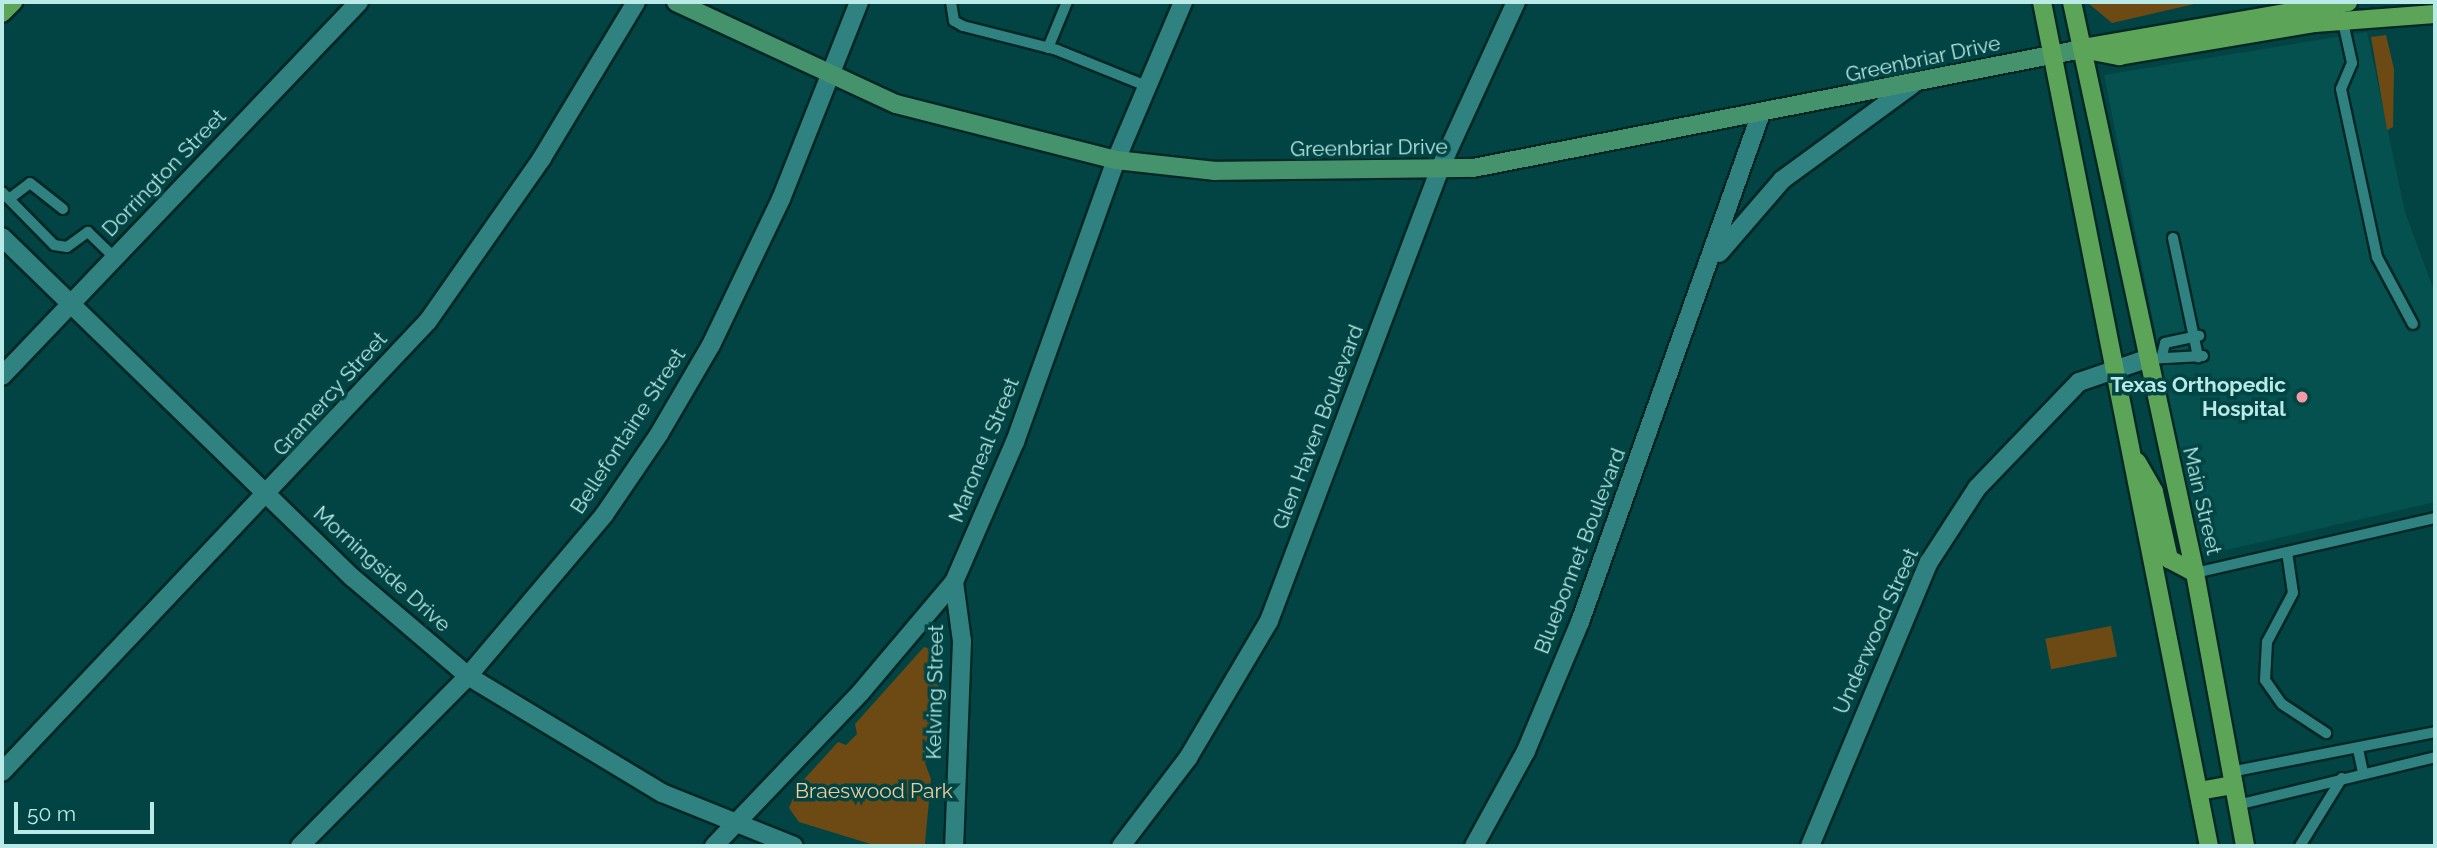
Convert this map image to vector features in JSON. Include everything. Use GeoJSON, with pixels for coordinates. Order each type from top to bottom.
{"type":"FeatureCollection","features":[{"type":"Feature","properties":{"kind":"main road"},"geometry":{"type":"LineString","coordinates":[[2,13],[13,2]]}},
{"type":"Feature","properties":{"kind":"main road","name":"Greenbriar Drive"},"geometry":{"type":"LineString","coordinates":[[676,2],[830,79],[908,107],[1116,160],[1321,174],[1440,168],[1557,156],[2266,12],[2348,2]]}},
{"type":"Feature","properties":{"kind":"main road"},"geometry":{"type":"LineString","coordinates":[[2042,2],[2210,846]]}},
{"type":"Feature","properties":{"kind":"main road","name":"Main Street"},"geometry":{"type":"LineString","coordinates":[[2072,2],[2154,358],[2245,846]]}},
{"type":"Feature","properties":{"kind":"main road"},"geometry":{"type":"LineString","coordinates":[[2266,12],[2268,30]]}},
{"type":"Feature","properties":{"kind":"main road","name":"Greenbriar Drive"},"geometry":{"type":"LineString","coordinates":[[2082,49],[2119,56],[2268,30],[2435,14]]}},
{"type":"Feature","properties":{"kind":"main road"},"geometry":{"type":"LineString","coordinates":[[2130,454],[2154,492],[2169,559],[2195,573]]}},
{"type":"Feature","properties":{"kind":"main road"},"geometry":{"type":"LineString","coordinates":[[2199,792],[2232,778]]}},
{"type":"Feature","properties":{"kind":"street","name":"Dorrington Street"},"geometry":{"type":"LineString","coordinates":[[2,376],[359,2]]}},
{"type":"Feature","properties":{"kind":"street","name":"Gramercy Street"},"geometry":{"type":"LineString","coordinates":[[2,772],[268,495],[428,321],[542,159],[636,2]]}},
{"type":"Feature","properties":{"kind":"street","name":"Bellefontaine Street"},"geometry":{"type":"LineString","coordinates":[[300,846],[468,676],[604,515],[659,434],[711,345],[830,79],[859,2]]}},
{"type":"Feature","properties":{"kind":"street","name":"Maroneal Street"},"geometry":{"type":"LineString","coordinates":[[714,846],[954,582],[1015,442],[1116,160],[1183,2]]}},
{"type":"Feature","properties":{"kind":"street","name":"Glen Haven Boulevard"},"geometry":{"type":"LineString","coordinates":[[1121,846],[1188,758],[1269,621],[1440,168],[1516,2]]}},
{"type":"Feature","properties":{"kind":"street","name":"Bluebonnet Boulevard"},"geometry":{"type":"LineString","coordinates":[[1710,264],[1782,180],[1913,84]]}},
{"type":"Feature","properties":{"kind":"street","name":"Bluebonnet Boulevard"},"geometry":{"type":"LineString","coordinates":[[1474,846],[1526,751],[1580,622],[1710,264],[1760,116]]}},
{"type":"Feature","properties":{"kind":"street","name":"Morningside Drive"},"geometry":{"type":"LineString","coordinates":[[2,237],[73,302],[268,495],[468,676],[662,793],[734,825],[794,846]]}},
{"type":"Feature","properties":{"kind":"street","name":"Underwood Street"},"geometry":{"type":"LineString","coordinates":[[1810,846],[1929,562],[2010,448],[2079,382],[2113,365],[2154,358]]}},
{"type":"Feature","properties":{"kind":"street","name":"Kelving Street"},"geometry":{"type":"LineString","coordinates":[[954,582],[962,641],[954,846]]}},
{"type":"Feature","properties":{"kind":"lane"},"geometry":{"type":"LineString","coordinates":[[951,2],[954,21],[963,26],[1048,48],[1146,86]]}},
{"type":"Feature","properties":{"kind":"lane"},"geometry":{"type":"LineString","coordinates":[[1048,48],[1067,2]]}},
{"type":"Feature","properties":{"kind":"lane"},"geometry":{"type":"LineString","coordinates":[[2343,22],[2351,63],[2341,89],[2377,257],[2413,324]]}},
{"type":"Feature","properties":{"kind":"lane"},"geometry":{"type":"LineString","coordinates":[[63,209],[30,183],[6,195],[54,245],[67,247],[88,232]]}},
{"type":"Feature","properties":{"kind":"lane"},"geometry":{"type":"LineString","coordinates":[[78,222],[115,258]]}},
{"type":"Feature","properties":{"kind":"lane"},"geometry":{"type":"LineString","coordinates":[[2154,358],[2200,356],[2173,238]]}},
{"type":"Feature","properties":{"kind":"lane"},"geometry":{"type":"LineString","coordinates":[[2154,358],[2165,343],[2197,337]]}},
{"type":"Feature","properties":{"kind":"lane"},"geometry":{"type":"LineString","coordinates":[[2195,573],[2435,518]]}},
{"type":"Feature","properties":{"kind":"lane"},"geometry":{"type":"LineString","coordinates":[[2287,552],[2293,593],[2267,642],[2263,670],[2282,704],[2326,733]]}},
{"type":"Feature","properties":{"kind":"lane"},"geometry":{"type":"LineString","coordinates":[[2232,778],[2435,732]]}},
{"type":"Feature","properties":{"kind":"lane"},"geometry":{"type":"LineString","coordinates":[[2358,749],[2363,773]]}},
{"type":"Feature","properties":{"kind":"lane"},"geometry":{"type":"LineString","coordinates":[[2237,805],[2435,757]]}},
{"type":"Feature","properties":{"kind":"lane"},"geometry":{"type":"LineString","coordinates":[[2300,846],[2342,778]]}},
{"type":"Feature","properties":{"kind":"shaded area","name":"Texas Orthopedic Hospital"},"geometry":{"type":"Polygon","coordinates":[[[2367,32],[2405,212],[2435,293],[2435,502],[2200,556],[2104,75],[2367,32]]]}},
{"type":"Feature","properties":{"kind":"green space"},"geometry":{"type":"Polygon","coordinates":[[[2087,2],[2203,2],[2112,23],[2087,2]]]}},
{"type":"Feature","properties":{"kind":"green space"},"geometry":{"type":"Polygon","coordinates":[[[2386,35],[2394,69],[2393,127],[2387,130],[2371,37],[2386,35]]]}},
{"type":"Feature","properties":{"kind":"green space"},"geometry":{"type":"Polygon","coordinates":[[[2111,626],[2117,656],[2051,669],[2045,639],[2111,626]]]}},
{"type":"Feature","properties":{"kind":"green space","name":"Braeswood Park"},"geometry":{"type":"Polygon","coordinates":[[[924,647],[942,653],[933,750],[925,763],[931,779],[925,844],[877,846],[799,822],[789,808],[798,786],[838,742],[846,745],[857,734],[855,724],[924,647]]]}},
{"type":"Feature","properties":{"kind":"place","name":"Texas Orthopedic Hospital"},"geometry":{"type":"Point","coordinates":[2302,397]}}]}
